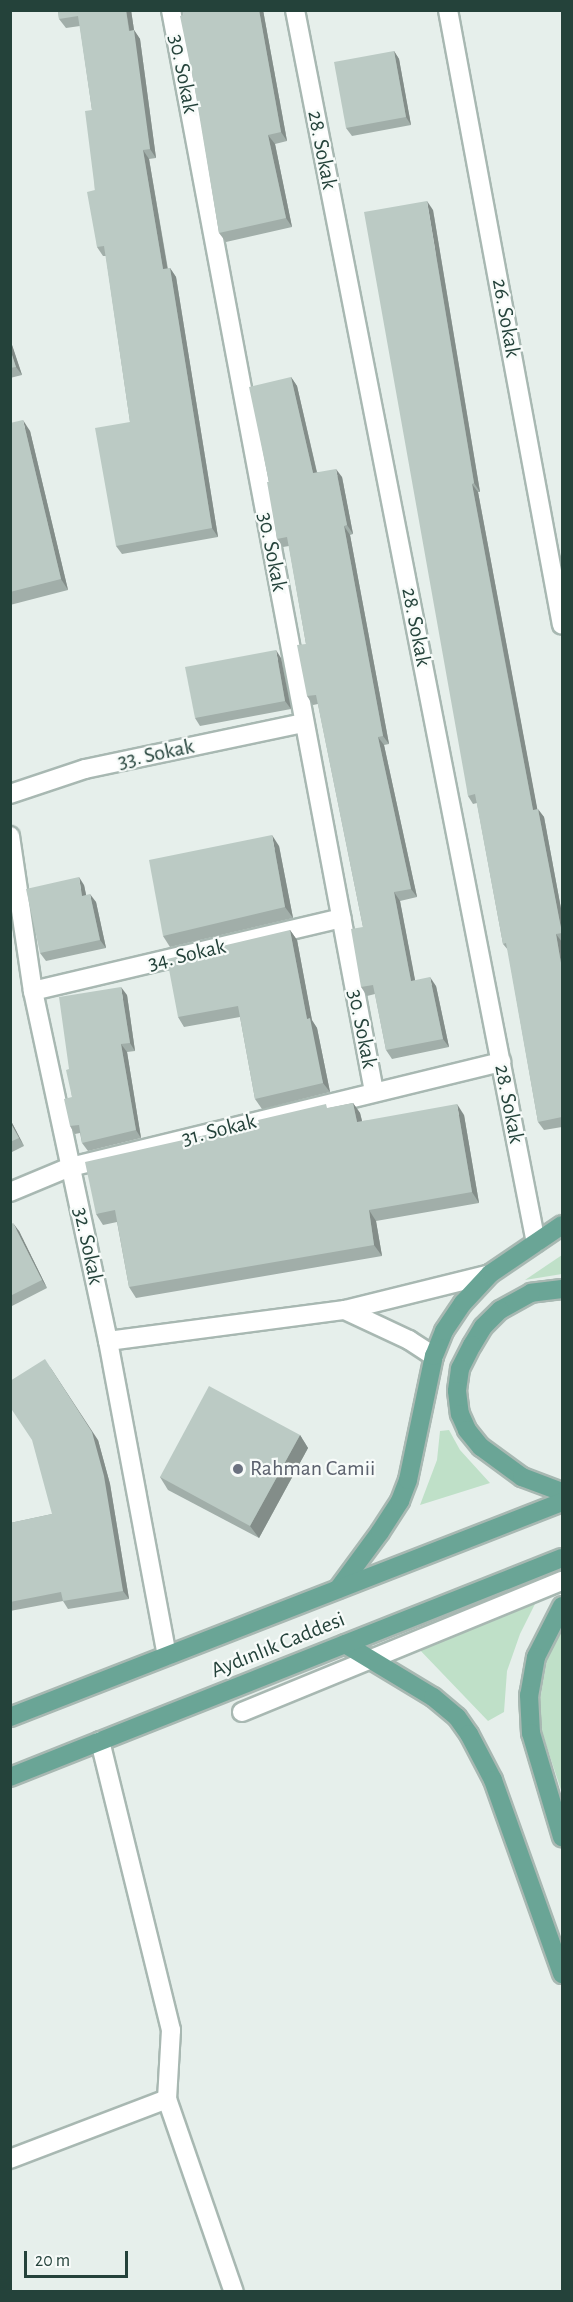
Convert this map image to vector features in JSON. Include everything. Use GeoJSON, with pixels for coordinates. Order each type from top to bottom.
{"type":"FeatureCollection","features":[{"type":"Feature","properties":{"kind":"main road"},"geometry":{"type":"LineString","coordinates":[[338,1589],[380,1532],[399,1501],[408,1480],[434,1356],[444,1331],[463,1303],[490,1274],[562,1226]]}},
{"type":"Feature","properties":{"kind":"main road"},"geometry":{"type":"LineString","coordinates":[[562,1289],[531,1293],[500,1310],[483,1327],[472,1345],[460,1369],[457,1391],[460,1414],[467,1430],[481,1448],[522,1477],[562,1492]]}},
{"type":"Feature","properties":{"kind":"main road","name":"Aydınlık Caddesi"},"geometry":{"type":"LineString","coordinates":[[10,1717],[562,1502]]}},
{"type":"Feature","properties":{"kind":"main road","name":"Aydınlık Caddesi"},"geometry":{"type":"LineString","coordinates":[[10,1777],[562,1558]]}},
{"type":"Feature","properties":{"kind":"main road"},"geometry":{"type":"LineString","coordinates":[[562,1606],[536,1657],[529,1695],[531,1733],[562,1837]]}},
{"type":"Feature","properties":{"kind":"main road"},"geometry":{"type":"LineString","coordinates":[[345,1644],[433,1697],[457,1717],[469,1734],[493,1780],[562,1974]]}},
{"type":"Feature","properties":{"kind":"street","name":"30. Sokak"},"geometry":{"type":"LineString","coordinates":[[171,10],[374,1092]]}},
{"type":"Feature","properties":{"kind":"street","name":"28. Sokak"},"geometry":{"type":"LineString","coordinates":[[295,10],[536,1243]]}},
{"type":"Feature","properties":{"kind":"street","name":"26. Sokak"},"geometry":{"type":"LineString","coordinates":[[448,10],[562,625]]}},
{"type":"Feature","properties":{"kind":"street","name":"33. Sokak"},"geometry":{"type":"LineString","coordinates":[[10,794],[85,769],[303,723]]}},
{"type":"Feature","properties":{"kind":"street","name":"32. Sokak"},"geometry":{"type":"LineString","coordinates":[[10,836],[33,991],[108,1341],[167,1656]]}},
{"type":"Feature","properties":{"kind":"street","name":"34. Sokak"},"geometry":{"type":"LineString","coordinates":[[33,991],[341,918]]}},
{"type":"Feature","properties":{"kind":"street","name":"31. Sokak"},"geometry":{"type":"LineString","coordinates":[[10,1192],[70,1167],[501,1062]]}},
{"type":"Feature","properties":{"kind":"street"},"geometry":{"type":"LineString","coordinates":[[108,1341],[345,1310],[490,1274]]}},
{"type":"Feature","properties":{"kind":"street"},"geometry":{"type":"LineString","coordinates":[[345,1310],[410,1340],[434,1356]]}},
{"type":"Feature","properties":{"kind":"street"},"geometry":{"type":"LineString","coordinates":[[242,1712],[562,1581]]}},
{"type":"Feature","properties":{"kind":"street"},"geometry":{"type":"LineString","coordinates":[[100,1741],[171,2030],[166,2099],[234,2292]]}},
{"type":"Feature","properties":{"kind":"street"},"geometry":{"type":"LineString","coordinates":[[10,2158],[166,2099]]}},
{"type":"Feature","properties":{"kind":"green space"},"geometry":{"type":"Polygon","coordinates":[[[562,1255],[562,1274],[525,1280],[562,1255]]]}},
{"type":"Feature","properties":{"kind":"green space"},"geometry":{"type":"Polygon","coordinates":[[[449,1430],[460,1450],[490,1483],[420,1505],[437,1460],[440,1431],[449,1430]]]}},
{"type":"Feature","properties":{"kind":"green space"},"geometry":{"type":"Polygon","coordinates":[[[537,1600],[520,1634],[507,1671],[504,1712],[488,1721],[417,1647],[537,1600]]]}},
{"type":"Feature","properties":{"kind":"green space"},"geometry":{"type":"Polygon","coordinates":[[[562,1627],[562,1793],[537,1717],[549,1648],[562,1627]]]}},
{"type":"Feature","properties":{"kind":"building"},"geometry":{"type":"Polygon","coordinates":[[[58,10],[126,10],[129,31],[134,30],[150,149],[143,150],[163,269],[170,268],[212,528],[116,546],[95,428],[130,422],[104,246],[97,247],[87,192],[95,190],[85,111],[92,110],[78,16],[59,19],[58,10]]]}},
{"type":"Feature","properties":{"kind":"building"},"geometry":{"type":"Polygon","coordinates":[[[183,10],[259,10],[281,132],[268,135],[286,218],[219,233],[180,16],[184,15],[183,10]]]}},
{"type":"Feature","properties":{"kind":"building"},"geometry":{"type":"Polygon","coordinates":[[[394,51],[406,117],[346,128],[334,62],[394,51]]]}},
{"type":"Feature","properties":{"kind":"building"},"geometry":{"type":"Polygon","coordinates":[[[427,201],[474,483],[472,484],[533,810],[538,809],[562,933],[556,934],[562,969],[562,1117],[538,1122],[506,943],[503,944],[475,794],[468,796],[364,212],[427,201]]]}},
{"type":"Feature","properties":{"kind":"building"},"geometry":{"type":"Polygon","coordinates":[[[10,349],[16,367],[10,368],[10,349]]]}},
{"type":"Feature","properties":{"kind":"building"},"geometry":{"type":"Polygon","coordinates":[[[291,377],[313,473],[336,469],[347,525],[344,526],[383,736],[378,737],[411,889],[394,892],[411,981],[430,977],[443,1039],[386,1050],[373,985],[361,987],[351,929],[363,927],[316,695],[307,696],[297,645],[306,644],[287,537],[277,539],[267,482],[269,482],[249,387],[291,377]]]}},
{"type":"Feature","properties":{"kind":"building"},"geometry":{"type":"Polygon","coordinates":[[[23,420],[61,579],[10,592],[10,423],[23,420]]]}},
{"type":"Feature","properties":{"kind":"building"},"geometry":{"type":"Polygon","coordinates":[[[276,650],[285,701],[195,718],[185,667],[276,650]]]}},
{"type":"Feature","properties":{"kind":"building"},"geometry":{"type":"Polygon","coordinates":[[[272,835],[285,907],[163,936],[149,860],[272,835]]]}},
{"type":"Feature","properties":{"kind":"building"},"geometry":{"type":"Polygon","coordinates":[[[79,877],[82,896],[90,894],[100,940],[40,953],[26,889],[79,877]]]}},
{"type":"Feature","properties":{"kind":"building"},"geometry":{"type":"Polygon","coordinates":[[[290,930],[307,1019],[310,1018],[323,1083],[255,1099],[238,1006],[178,1017],[167,959],[290,930]]]}},
{"type":"Feature","properties":{"kind":"building"},"geometry":{"type":"Polygon","coordinates":[[[121,987],[130,1043],[121,1044],[136,1130],[82,1143],[79,1125],[70,1126],[64,1099],[72,1097],[66,1070],[69,1069],[59,997],[121,987]]]}},
{"type":"Feature","properties":{"kind":"building"},"geometry":{"type":"Polygon","coordinates":[[[353,1103],[357,1122],[457,1104],[472,1192],[369,1210],[374,1245],[129,1287],[115,1210],[96,1214],[85,1162],[259,1123],[258,1120],[326,1104],[327,1108],[353,1103]]]}},
{"type":"Feature","properties":{"kind":"building"},"geometry":{"type":"Polygon","coordinates":[[[10,1122],[19,1138],[10,1142],[10,1122]]]}},
{"type":"Feature","properties":{"kind":"building"},"geometry":{"type":"Polygon","coordinates":[[[13,1223],[42,1280],[10,1296],[10,1225],[13,1223]]]}},
{"type":"Feature","properties":{"kind":"building"},"geometry":{"type":"Polygon","coordinates":[[[45,1359],[92,1432],[104,1476],[123,1591],[63,1601],[61,1592],[10,1602],[10,1523],[52,1514],[32,1440],[10,1407],[10,1381],[45,1359]]]}},
{"type":"Feature","properties":{"kind":"building","name":"Rahman Camii"},"geometry":{"type":"Polygon","coordinates":[[[209,1386],[300,1435],[250,1526],[160,1477],[209,1386]]]}},
{"type":"Feature","properties":{"kind":"place","name":"Rahman Camii"},"geometry":{"type":"Point","coordinates":[238,1469]}}]}
